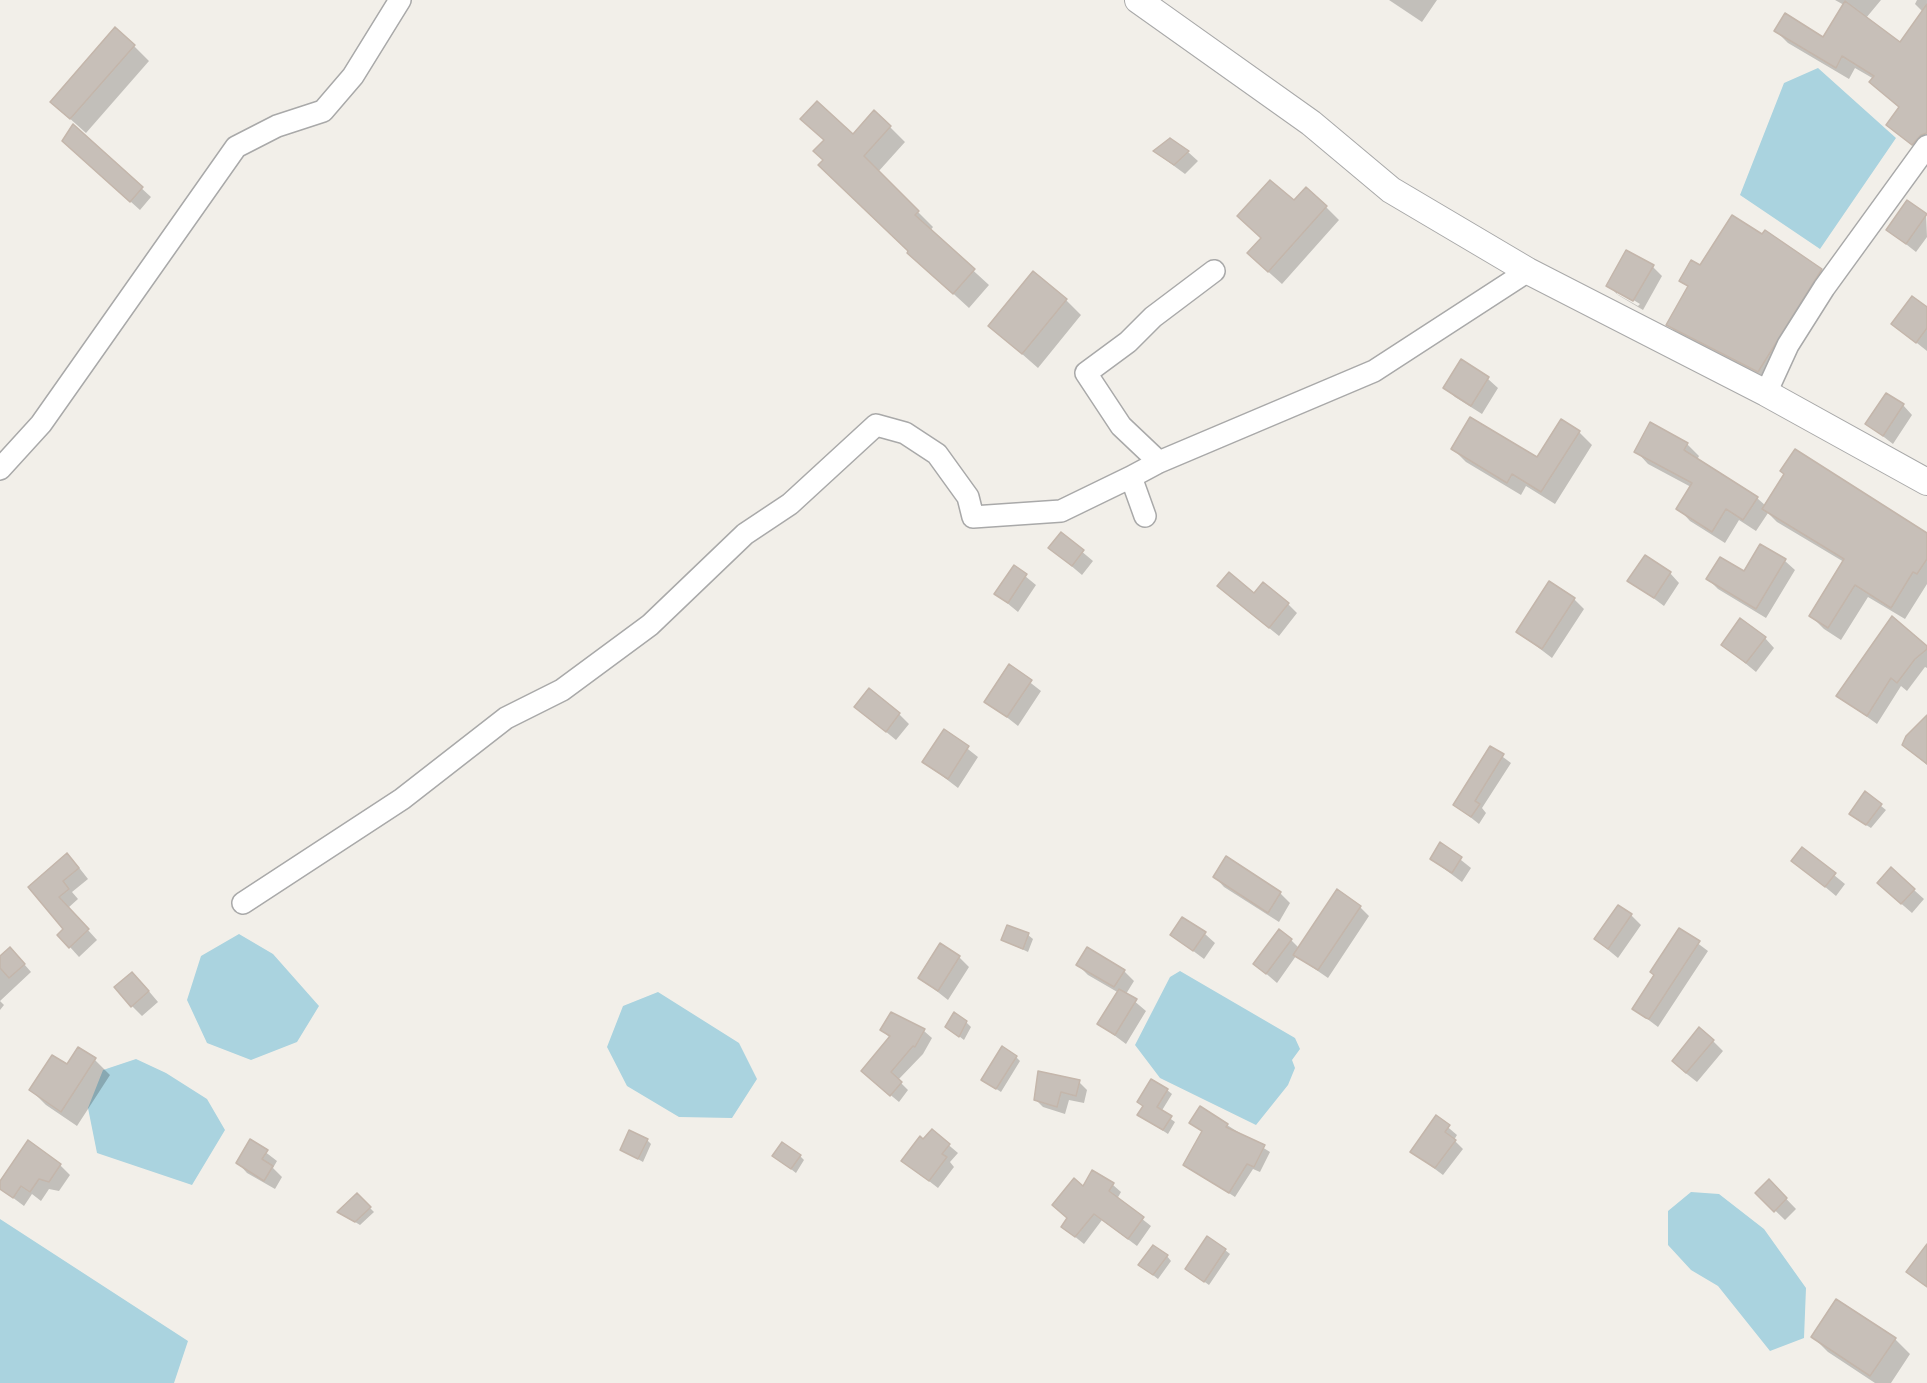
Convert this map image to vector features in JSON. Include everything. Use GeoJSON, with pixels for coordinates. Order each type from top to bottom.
{"type":"FeatureCollection","features":[{"type":"Feature","properties":{"kind":"street"},"geometry":{"type":"LineString","coordinates":[[0,470],[41,424],[236,147],[277,126],[323,111],[353,76],[399,0]]}},
{"type":"Feature","properties":{"kind":"street"},"geometry":{"type":"LineString","coordinates":[[1138,0],[1311,123],[1391,189],[1528,271],[1766,393],[1927,482]]}},
{"type":"Feature","properties":{"kind":"street"},"geometry":{"type":"LineString","coordinates":[[1766,393],[1788,345],[1824,288],[1927,146]]}},
{"type":"Feature","properties":{"kind":"street"},"geometry":{"type":"LineString","coordinates":[[1158,462],[1121,426],[1086,373],[1128,342],[1153,317],[1214,271]]}},
{"type":"Feature","properties":{"kind":"street"},"geometry":{"type":"LineString","coordinates":[[243,903],[402,800],[506,718],[562,690],[650,625],[745,534],[790,504],[876,425],[905,433],[937,454],[968,497],[973,517],[1061,512],[1158,462],[1374,371],[1528,271]]}},
{"type":"Feature","properties":{"kind":"street"},"geometry":{"type":"LineString","coordinates":[[1131,477],[1145,516]]}},
{"type":"Feature","properties":{"kind":"water"},"geometry":{"type":"Polygon","coordinates":[[[1818,68],[1896,138],[1820,249],[1740,195],[1784,83],[1818,68]]]}},
{"type":"Feature","properties":{"kind":"water"},"geometry":{"type":"Polygon","coordinates":[[[239,934],[273,954],[319,1006],[297,1042],[251,1060],[207,1043],[187,1000],[201,956],[239,934]]]}},
{"type":"Feature","properties":{"kind":"water"},"geometry":{"type":"Polygon","coordinates":[[[1180,971],[1295,1038],[1300,1049],[1292,1060],[1295,1068],[1288,1085],[1256,1125],[1160,1078],[1135,1045],[1170,977],[1180,971]]]}},
{"type":"Feature","properties":{"kind":"water"},"geometry":{"type":"Polygon","coordinates":[[[658,992],[739,1043],[757,1079],[732,1118],[679,1117],[627,1086],[607,1047],[623,1006],[658,992]]]}},
{"type":"Feature","properties":{"kind":"water"},"geometry":{"type":"Polygon","coordinates":[[[136,1059],[166,1073],[207,1099],[225,1130],[192,1185],[97,1153],[88,1108],[103,1070],[136,1059]]]}},
{"type":"Feature","properties":{"kind":"water"},"geometry":{"type":"Polygon","coordinates":[[[1691,1192],[1719,1194],[1764,1229],[1806,1288],[1804,1338],[1770,1351],[1718,1286],[1691,1270],[1668,1245],[1668,1211],[1691,1192]]]}},
{"type":"Feature","properties":{"kind":"water"},"geometry":{"type":"Polygon","coordinates":[[[0,1219],[188,1341],[174,1383],[0,1383],[0,1219]]]}},
{"type":"Feature","properties":{"kind":"building"},"geometry":{"type":"Polygon","coordinates":[[[1845,1],[1900,42],[1927,4],[1927,133],[1921,135],[1912,145],[1886,125],[1899,107],[1869,82],[1874,76],[1842,56],[1836,68],[1774,31],[1785,13],[1823,37],[1845,1]]]}},
{"type":"Feature","properties":{"kind":"building"},"geometry":{"type":"Polygon","coordinates":[[[115,27],[135,45],[70,119],[50,102],[115,27]]]}},
{"type":"Feature","properties":{"kind":"building"},"geometry":{"type":"Polygon","coordinates":[[[817,101],[853,134],[874,110],[891,126],[864,156],[919,211],[915,215],[975,269],[953,294],[907,253],[908,251],[818,165],[823,160],[813,151],[824,140],[800,119],[817,101]]]}},
{"type":"Feature","properties":{"kind":"building"},"geometry":{"type":"Polygon","coordinates":[[[73,124],[143,187],[130,202],[62,141],[73,124]]]}},
{"type":"Feature","properties":{"kind":"building"},"geometry":{"type":"Polygon","coordinates":[[[1170,138],[1189,151],[1174,165],[1153,151],[1170,138]]]}},
{"type":"Feature","properties":{"kind":"building"},"geometry":{"type":"Polygon","coordinates":[[[1270,180],[1294,200],[1306,187],[1327,206],[1268,272],[1247,253],[1261,238],[1237,216],[1270,180]]]}},
{"type":"Feature","properties":{"kind":"building"},"geometry":{"type":"Polygon","coordinates":[[[1907,200],[1927,214],[1906,244],[1886,230],[1907,200]]]}},
{"type":"Feature","properties":{"kind":"building"},"geometry":{"type":"Polygon","coordinates":[[[1732,215],[1762,234],[1765,230],[1822,269],[1758,372],[1666,325],[1688,286],[1679,281],[1691,260],[1700,265],[1732,215]]]}},
{"type":"Feature","properties":{"kind":"building"},"geometry":{"type":"Polygon","coordinates":[[[1626,250],[1654,265],[1633,301],[1606,286],[1626,250]]]}},
{"type":"Feature","properties":{"kind":"building"},"geometry":{"type":"Polygon","coordinates":[[[1033,271],[1067,299],[1022,354],[988,326],[1033,271]]]}},
{"type":"Feature","properties":{"kind":"building"},"geometry":{"type":"Polygon","coordinates":[[[1912,296],[1927,307],[1927,328],[1916,343],[1891,324],[1912,296]]]}},
{"type":"Feature","properties":{"kind":"building"},"geometry":{"type":"Polygon","coordinates":[[[1461,359],[1489,377],[1471,406],[1443,388],[1461,359]]]}},
{"type":"Feature","properties":{"kind":"building"},"geometry":{"type":"Polygon","coordinates":[[[1886,393],[1904,404],[1883,436],[1865,424],[1886,393]]]}},
{"type":"Feature","properties":{"kind":"building"},"geometry":{"type":"Polygon","coordinates":[[[1470,417],[1537,457],[1561,419],[1580,431],[1541,492],[1512,474],[1507,483],[1451,449],[1470,417]]]}},
{"type":"Feature","properties":{"kind":"building"},"geometry":{"type":"Polygon","coordinates":[[[1650,422],[1688,443],[1684,450],[1758,497],[1743,520],[1726,509],[1712,532],[1676,509],[1692,483],[1634,452],[1650,422]]]}},
{"type":"Feature","properties":{"kind":"building"},"geometry":{"type":"Polygon","coordinates":[[[1795,449],[1927,533],[1927,559],[1917,574],[1913,572],[1891,608],[1855,585],[1828,628],[1809,616],[1844,559],[1762,509],[1784,474],[1780,471],[1795,449]]]}},
{"type":"Feature","properties":{"kind":"building"},"geometry":{"type":"Polygon","coordinates":[[[1061,532],[1084,550],[1072,566],[1048,548],[1061,532]]]}},
{"type":"Feature","properties":{"kind":"building"},"geometry":{"type":"Polygon","coordinates":[[[1760,544],[1786,559],[1756,609],[1706,579],[1720,557],[1744,571],[1760,544]]]}},
{"type":"Feature","properties":{"kind":"building"},"geometry":{"type":"Polygon","coordinates":[[[1645,555],[1671,572],[1654,598],[1627,581],[1645,555]]]}},
{"type":"Feature","properties":{"kind":"building"},"geometry":{"type":"Polygon","coordinates":[[[1014,565],[1027,574],[1008,603],[994,594],[1014,565]]]}},
{"type":"Feature","properties":{"kind":"building"},"geometry":{"type":"Polygon","coordinates":[[[1229,572],[1254,593],[1263,582],[1289,603],[1269,628],[1217,586],[1229,572]]]}},
{"type":"Feature","properties":{"kind":"building"},"geometry":{"type":"Polygon","coordinates":[[[1549,581],[1575,598],[1542,649],[1516,632],[1549,581]]]}},
{"type":"Feature","properties":{"kind":"building"},"geometry":{"type":"Polygon","coordinates":[[[1892,616],[1927,646],[1927,649],[1915,659],[1897,683],[1891,678],[1867,716],[1836,696],[1892,616]]]}},
{"type":"Feature","properties":{"kind":"building"},"geometry":{"type":"Polygon","coordinates":[[[1740,618],[1766,637],[1746,663],[1721,645],[1740,618]]]}},
{"type":"Feature","properties":{"kind":"building"},"geometry":{"type":"Polygon","coordinates":[[[1009,664],[1032,680],[1007,717],[984,702],[1009,664]]]}},
{"type":"Feature","properties":{"kind":"building"},"geometry":{"type":"Polygon","coordinates":[[[869,688],[900,713],[886,732],[854,707],[869,688]]]}},
{"type":"Feature","properties":{"kind":"building"},"geometry":{"type":"Polygon","coordinates":[[[1927,715],[1927,764],[1902,745],[1906,736],[1927,715]]]}},
{"type":"Feature","properties":{"kind":"building"},"geometry":{"type":"Polygon","coordinates":[[[944,729],[969,746],[948,779],[922,762],[944,729]]]}},
{"type":"Feature","properties":{"kind":"building"},"geometry":{"type":"Polygon","coordinates":[[[1490,746],[1504,754],[1475,801],[1480,804],[1471,817],[1453,805],[1490,746]]]}},
{"type":"Feature","properties":{"kind":"building"},"geometry":{"type":"Polygon","coordinates":[[[1865,791],[1882,804],[1866,825],[1849,814],[1865,791]]]}},
{"type":"Feature","properties":{"kind":"building"},"geometry":{"type":"Polygon","coordinates":[[[1440,842],[1462,857],[1452,873],[1430,859],[1440,842]]]}},
{"type":"Feature","properties":{"kind":"building"},"geometry":{"type":"Polygon","coordinates":[[[1802,847],[1836,873],[1825,887],[1791,861],[1802,847]]]}},
{"type":"Feature","properties":{"kind":"building"},"geometry":{"type":"Polygon","coordinates":[[[67,853],[79,868],[63,881],[69,889],[59,897],[89,929],[69,948],[57,935],[63,929],[28,887],[67,853]]]}},
{"type":"Feature","properties":{"kind":"building"},"geometry":{"type":"Polygon","coordinates":[[[1226,856],[1281,892],[1268,913],[1213,877],[1226,856]]]}},
{"type":"Feature","properties":{"kind":"building"},"geometry":{"type":"Polygon","coordinates":[[[1891,867],[1915,889],[1901,904],[1877,883],[1891,867]]]}},
{"type":"Feature","properties":{"kind":"building"},"geometry":{"type":"Polygon","coordinates":[[[1337,889],[1361,906],[1318,970],[1293,955],[1337,889]]]}},
{"type":"Feature","properties":{"kind":"building"},"geometry":{"type":"Polygon","coordinates":[[[1618,905],[1632,914],[1608,949],[1594,939],[1618,905]]]}},
{"type":"Feature","properties":{"kind":"building"},"geometry":{"type":"Polygon","coordinates":[[[1182,917],[1206,932],[1193,951],[1170,935],[1182,917]]]}},
{"type":"Feature","properties":{"kind":"building"},"geometry":{"type":"Polygon","coordinates":[[[1007,925],[1029,933],[1023,949],[1001,940],[1007,925]]]}},
{"type":"Feature","properties":{"kind":"building"},"geometry":{"type":"Polygon","coordinates":[[[1679,928],[1700,941],[1649,1019],[1646,1018],[1632,1009],[1654,975],[1650,972],[1679,928]]]}},
{"type":"Feature","properties":{"kind":"building"},"geometry":{"type":"Polygon","coordinates":[[[1279,929],[1292,939],[1266,974],[1253,964],[1279,929]]]}},
{"type":"Feature","properties":{"kind":"building"},"geometry":{"type":"Polygon","coordinates":[[[940,943],[960,956],[938,991],[918,978],[940,943]]]}},
{"type":"Feature","properties":{"kind":"building"},"geometry":{"type":"Polygon","coordinates":[[[10,947],[25,964],[9,978],[0,968],[0,956],[10,947]]]}},
{"type":"Feature","properties":{"kind":"building"},"geometry":{"type":"Polygon","coordinates":[[[1087,947],[1125,970],[1114,987],[1076,965],[1087,947]]]}},
{"type":"Feature","properties":{"kind":"building"},"geometry":{"type":"Polygon","coordinates":[[[132,972],[149,991],[131,1007],[114,987],[132,972]]]}},
{"type":"Feature","properties":{"kind":"building"},"geometry":{"type":"Polygon","coordinates":[[[1119,989],[1137,999],[1115,1035],[1097,1024],[1119,989]]]}},
{"type":"Feature","properties":{"kind":"building"},"geometry":{"type":"Polygon","coordinates":[[[891,1012],[925,1029],[915,1047],[913,1046],[891,1072],[902,1082],[890,1096],[861,1071],[890,1036],[880,1030],[891,1012]]]}},
{"type":"Feature","properties":{"kind":"building"},"geometry":{"type":"Polygon","coordinates":[[[954,1012],[967,1021],[959,1037],[945,1027],[954,1012]]]}},
{"type":"Feature","properties":{"kind":"building"},"geometry":{"type":"Polygon","coordinates":[[[1699,1027],[1714,1040],[1686,1073],[1672,1061],[1699,1027]]]}},
{"type":"Feature","properties":{"kind":"building"},"geometry":{"type":"Polygon","coordinates":[[[1002,1046],[1017,1056],[996,1089],[981,1080],[1002,1046]]]}},
{"type":"Feature","properties":{"kind":"building"},"geometry":{"type":"Polygon","coordinates":[[[78,1047],[96,1058],[61,1112],[29,1090],[52,1055],[67,1064],[78,1047]]]}},
{"type":"Feature","properties":{"kind":"building"},"geometry":{"type":"Polygon","coordinates":[[[1038,1071],[1080,1080],[1076,1096],[1061,1092],[1057,1107],[1034,1100],[1038,1071]]]}},
{"type":"Feature","properties":{"kind":"building"},"geometry":{"type":"Polygon","coordinates":[[[1151,1079],[1168,1089],[1157,1107],[1172,1116],[1163,1130],[1137,1115],[1143,1106],[1137,1102],[1151,1079]]]}},
{"type":"Feature","properties":{"kind":"building"},"geometry":{"type":"Polygon","coordinates":[[[1200,1106],[1228,1124],[1226,1127],[1265,1145],[1254,1167],[1247,1164],[1229,1193],[1183,1165],[1202,1131],[1189,1123],[1200,1106]]]}},
{"type":"Feature","properties":{"kind":"building"},"geometry":{"type":"Polygon","coordinates":[[[1436,1115],[1450,1125],[1445,1132],[1456,1140],[1435,1168],[1410,1152],[1436,1115]]]}},
{"type":"Feature","properties":{"kind":"building"},"geometry":{"type":"Polygon","coordinates":[[[932,1129],[950,1144],[942,1154],[947,1157],[929,1181],[901,1161],[920,1136],[923,1139],[932,1129]]]}},
{"type":"Feature","properties":{"kind":"building"},"geometry":{"type":"Polygon","coordinates":[[[629,1130],[648,1139],[638,1159],[620,1150],[629,1130]]]}},
{"type":"Feature","properties":{"kind":"building"},"geometry":{"type":"Polygon","coordinates":[[[250,1139],[268,1150],[262,1159],[273,1166],[264,1181],[236,1163],[250,1139]]]}},
{"type":"Feature","properties":{"kind":"building"},"geometry":{"type":"Polygon","coordinates":[[[28,1140],[61,1164],[49,1182],[39,1179],[30,1192],[21,1186],[13,1198],[0,1189],[0,1181],[28,1140]]]}},
{"type":"Feature","properties":{"kind":"building"},"geometry":{"type":"Polygon","coordinates":[[[782,1142],[801,1155],[791,1169],[772,1156],[782,1142]]]}},
{"type":"Feature","properties":{"kind":"building"},"geometry":{"type":"Polygon","coordinates":[[[1092,1170],[1114,1183],[1109,1191],[1144,1217],[1128,1239],[1094,1214],[1075,1237],[1061,1227],[1067,1218],[1052,1205],[1074,1178],[1083,1186],[1092,1170]]]}},
{"type":"Feature","properties":{"kind":"building"},"geometry":{"type":"Polygon","coordinates":[[[1769,1179],[1787,1198],[1774,1212],[1755,1193],[1769,1179]]]}},
{"type":"Feature","properties":{"kind":"building"},"geometry":{"type":"Polygon","coordinates":[[[357,1193],[371,1207],[355,1222],[337,1212],[357,1193]]]}},
{"type":"Feature","properties":{"kind":"building"},"geometry":{"type":"Polygon","coordinates":[[[1207,1236],[1226,1249],[1204,1282],[1185,1269],[1207,1236]]]}},
{"type":"Feature","properties":{"kind":"building"},"geometry":{"type":"Polygon","coordinates":[[[1927,1244],[1927,1287],[1906,1272],[1927,1244]]]}},
{"type":"Feature","properties":{"kind":"building"},"geometry":{"type":"Polygon","coordinates":[[[1153,1245],[1168,1255],[1153,1275],[1138,1265],[1153,1245]]]}},
{"type":"Feature","properties":{"kind":"building"},"geometry":{"type":"Polygon","coordinates":[[[1836,1299],[1896,1338],[1870,1376],[1811,1337],[1836,1299]]]}}]}
